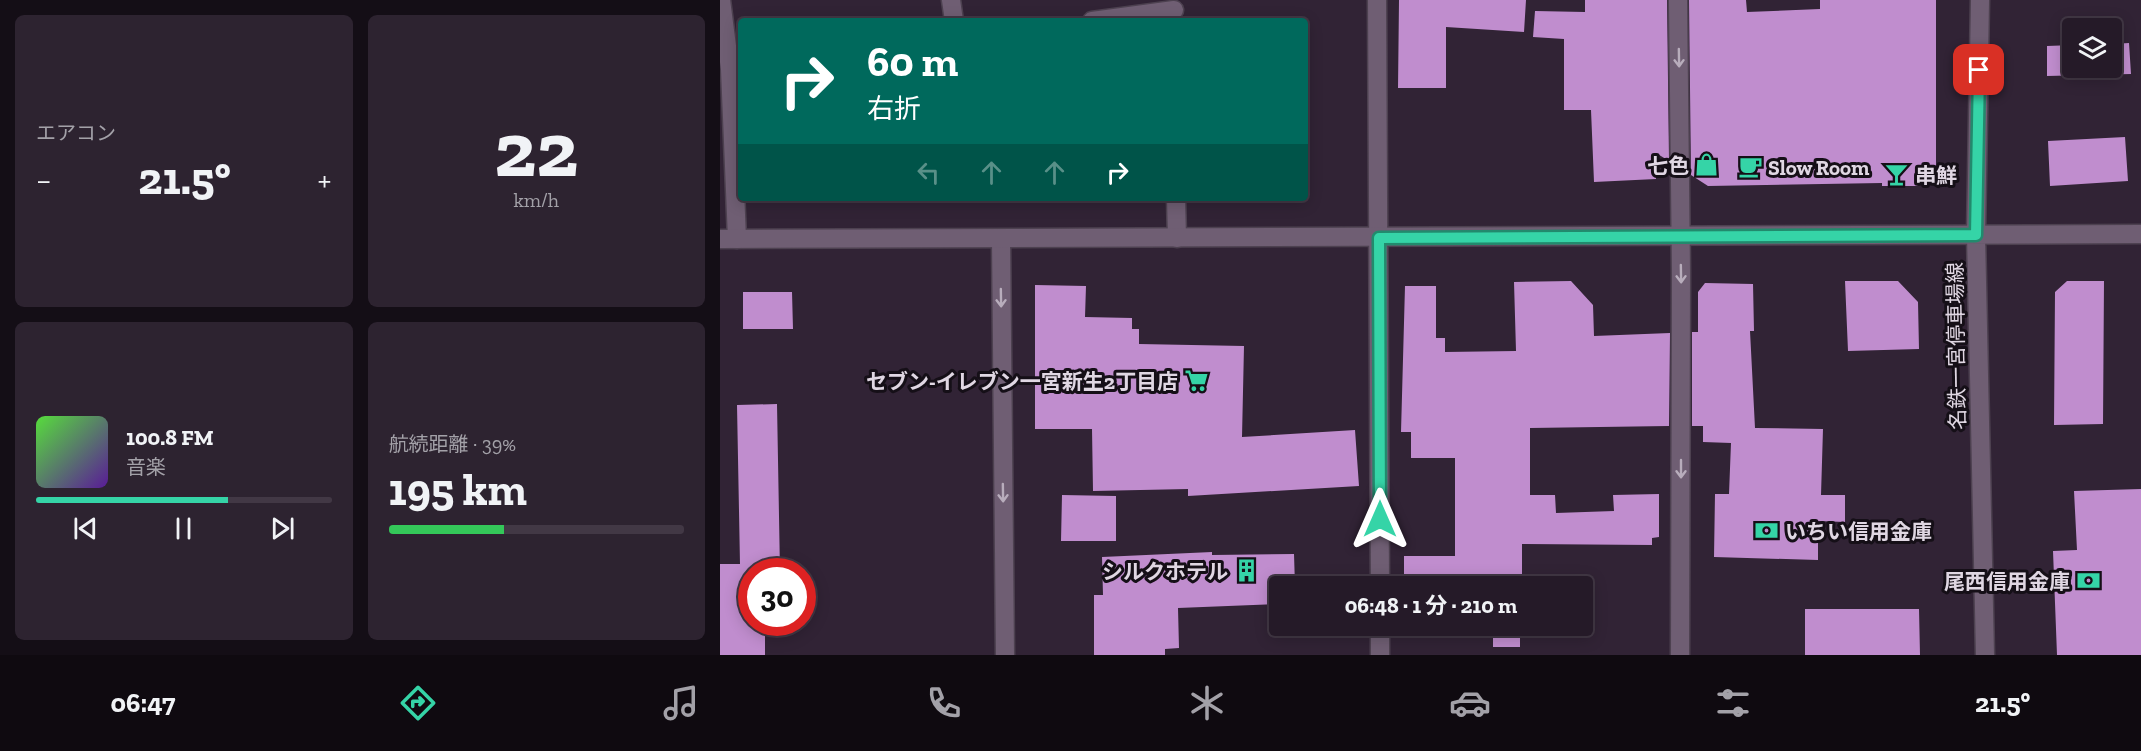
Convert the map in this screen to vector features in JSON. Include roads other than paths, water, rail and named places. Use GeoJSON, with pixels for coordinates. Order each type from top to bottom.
{"type":"FeatureCollection","features":[{"type":"Feature","properties":{"kind":"street"},"geometry":{"type":"LineString","coordinates":[[721,0],[730,69],[728,239],[2141,234]]}},
{"type":"Feature","properties":{"kind":"street"},"geometry":{"type":"LineString","coordinates":[[951,0],[954,18]]}},
{"type":"Feature","properties":{"kind":"street"},"geometry":{"type":"LineString","coordinates":[[1377,0],[1380,576]]}},
{"type":"Feature","properties":{"kind":"street"},"geometry":{"type":"LineString","coordinates":[[1678,0],[1680,655]]}},
{"type":"Feature","properties":{"kind":"street","name":"名鉄一宮停車場線"},"geometry":{"type":"LineString","coordinates":[[1980,0],[1976,235],[1985,655]]}},
{"type":"Feature","properties":{"kind":"street"},"geometry":{"type":"LineString","coordinates":[[1114,18],[1174,10]]}},
{"type":"Feature","properties":{"kind":"street"},"geometry":{"type":"LineString","coordinates":[[1176,201],[1177,238]]}},
{"type":"Feature","properties":{"kind":"street"},"geometry":{"type":"LineString","coordinates":[[1001,239],[1005,655]]}},
{"type":"Feature","properties":{"kind":"street"},"geometry":{"type":"LineString","coordinates":[[1380,636],[1380,655]]}},
{"type":"Feature","properties":{"kind":"place","name":"七色"},"geometry":{"type":"Point","coordinates":[1707,165]}},
{"type":"Feature","properties":{"kind":"place","name":"Slow Room"},"geometry":{"type":"Point","coordinates":[1750,167]}},
{"type":"Feature","properties":{"kind":"place","name":"串鮮"},"geometry":{"type":"Point","coordinates":[1897,175]}},
{"type":"Feature","properties":{"kind":"place","name":"セブン-イレブン一宮新生2丁目店"},"geometry":{"type":"Point","coordinates":[1196,381]}},
{"type":"Feature","properties":{"kind":"place","name":"いちい信用金庫"},"geometry":{"type":"Point","coordinates":[1767,531]}},
{"type":"Feature","properties":{"kind":"place","name":"シルクホテル"},"geometry":{"type":"Point","coordinates":[1246,571]}},
{"type":"Feature","properties":{"kind":"place","name":"尾西信用金庫"},"geometry":{"type":"Point","coordinates":[2088,581]}}]}
